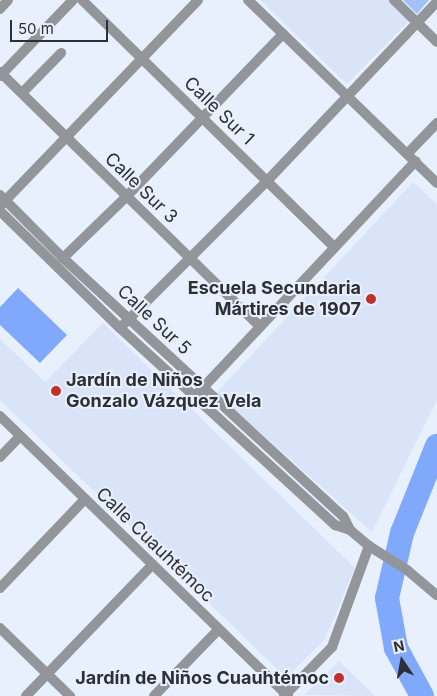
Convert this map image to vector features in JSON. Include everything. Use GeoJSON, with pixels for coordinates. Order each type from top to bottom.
{"type":"FeatureCollection","features":[{"type":"Feature","properties":{"kind":"street"},"geometry":{"type":"LineString","coordinates":[[0,8],[8,0]]}},
{"type":"Feature","properties":{"kind":"street"},"geometry":{"type":"LineString","coordinates":[[1,74],[73,0]]}},
{"type":"Feature","properties":{"kind":"street","name":"Calle Sur 1"},"geometry":{"type":"LineString","coordinates":[[82,0],[333,246]]}},
{"type":"Feature","properties":{"kind":"street"},"geometry":{"type":"LineString","coordinates":[[2,200],[66,137],[198,0]]}},
{"type":"Feature","properties":{"kind":"street"},"geometry":{"type":"LineString","coordinates":[[248,0],[437,183]]}},
{"type":"Feature","properties":{"kind":"street"},"geometry":{"type":"LineString","coordinates":[[394,0],[437,42]]}},
{"type":"Feature","properties":{"kind":"street"},"geometry":{"type":"LineString","coordinates":[[120,328],[267,181],[437,2]]}},
{"type":"Feature","properties":{"kind":"street"},"geometry":{"type":"LineString","coordinates":[[63,258],[127,196],[283,34]]}},
{"type":"Feature","properties":{"kind":"street"},"geometry":{"type":"LineString","coordinates":[[22,93],[61,53]]}},
{"type":"Feature","properties":{"kind":"street","name":"Calle Sur 3"},"geometry":{"type":"LineString","coordinates":[[1,74],[260,327]]}},
{"type":"Feature","properties":{"kind":"street"},"geometry":{"type":"LineString","coordinates":[[408,153],[437,123]]}},
{"type":"Feature","properties":{"kind":"street"},"geometry":{"type":"LineString","coordinates":[[194,397],[333,246],[416,161]]}},
{"type":"Feature","properties":{"kind":"street","name":"Calle Sur 5"},"geometry":{"type":"LineString","coordinates":[[2,200],[202,388],[343,516],[350,530],[373,549],[407,570],[437,595]]}},
{"type":"Feature","properties":{"kind":"street","name":"Calle Sur 5"},"geometry":{"type":"LineString","coordinates":[[0,211],[120,328],[334,526],[350,530]]}},
{"type":"Feature","properties":{"kind":"street","name":"Calle Cuauhtémoc"},"geometry":{"type":"LineString","coordinates":[[0,416],[286,695]]}},
{"type":"Feature","properties":{"kind":"street"},"geometry":{"type":"LineString","coordinates":[[0,457],[20,436]]}},
{"type":"Feature","properties":{"kind":"street"},"geometry":{"type":"LineString","coordinates":[[0,588],[85,499]]}},
{"type":"Feature","properties":{"kind":"street"},"geometry":{"type":"LineString","coordinates":[[286,695],[332,647],[373,549]]}},
{"type":"Feature","properties":{"kind":"street"},"geometry":{"type":"LineString","coordinates":[[26,696],[152,565]]}},
{"type":"Feature","properties":{"kind":"street"},"geometry":{"type":"LineString","coordinates":[[0,628],[70,696]]}},
{"type":"Feature","properties":{"kind":"street"},"geometry":{"type":"LineString","coordinates":[[154,696],[218,630]]}},
{"type":"Feature","properties":{"kind":"shaded area"},"geometry":{"type":"Polygon","coordinates":[[[260,0],[389,0],[410,20],[347,84],[260,0]]]}},
{"type":"Feature","properties":{"kind":"shaded area"},"geometry":{"type":"Polygon","coordinates":[[[403,0],[429,0],[417,14],[403,0]]]}},
{"type":"Feature","properties":{"kind":"shaded area","name":"Escuela Secundaria Mártires de 1907"},"geometry":{"type":"Polygon","coordinates":[[[413,182],[437,204],[437,400],[372,532],[216,393],[413,182]]]}},
{"type":"Feature","properties":{"kind":"shaded area"},"geometry":{"type":"Polygon","coordinates":[[[18,288],[67,335],[40,363],[0,325],[0,307],[18,288]]]}},
{"type":"Feature","properties":{"kind":"shaded area"},"geometry":{"type":"Polygon","coordinates":[[[103,323],[355,568],[325,639],[286,678],[0,400],[0,339],[45,382],[103,323]]]}},
{"type":"Feature","properties":{"kind":"shaded area","name":"Jardín de Niños Cuauhtémoc"},"geometry":{"type":"Polygon","coordinates":[[[339,661],[375,696],[304,695],[339,661]]]}},
{"type":"Feature","properties":{"kind":"waterway"},"geometry":{"type":"LineString","coordinates":[[422,696],[396,648],[387,598],[402,533],[437,446]]}},
{"type":"Feature","properties":{"kind":"place","name":"Escuela Secundaria Mártires de 1907"},"geometry":{"type":"Point","coordinates":[371,299]}},
{"type":"Feature","properties":{"kind":"place","name":"Jardín de Niños Gonzalo Vázquez Vela"},"geometry":{"type":"Point","coordinates":[56,391]}},
{"type":"Feature","properties":{"kind":"place","name":"Jardín de Niños Cuauhtémoc"},"geometry":{"type":"Point","coordinates":[339,678]}}]}
